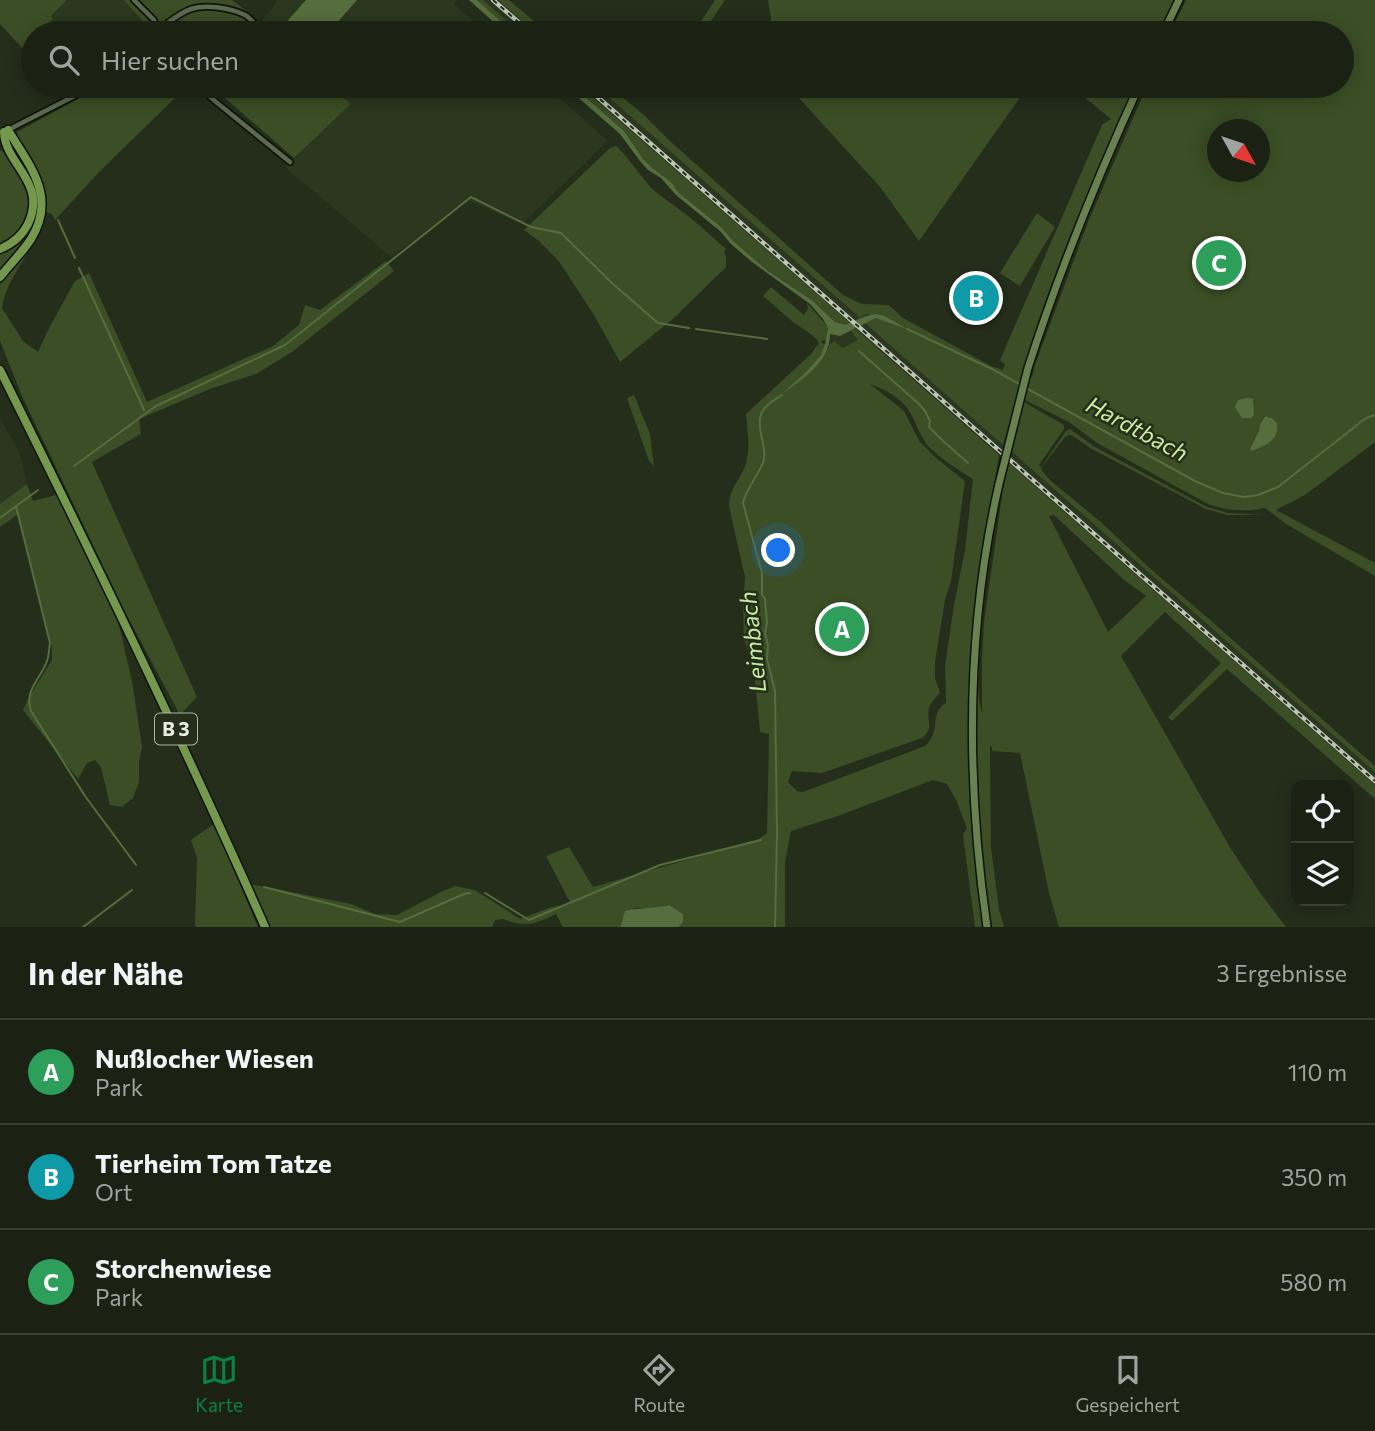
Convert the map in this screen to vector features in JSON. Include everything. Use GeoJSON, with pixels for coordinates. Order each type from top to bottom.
{"type":"FeatureCollection","features":[{"type":"Feature","properties":{"kind":"main road"},"geometry":{"type":"LineString","coordinates":[[0,249],[12,243],[26,230],[33,206],[27,179],[4,138],[4,132]]}},
{"type":"Feature","properties":{"kind":"main road"},"geometry":{"type":"LineString","coordinates":[[0,277],[30,240],[41,216],[42,204],[37,181],[4,132]]}},
{"type":"Feature","properties":{"kind":"main road"},"geometry":{"type":"LineString","coordinates":[[0,147],[10,150]]}},
{"type":"Feature","properties":{"kind":"main road","name":"B 3"},"geometry":{"type":"LineString","coordinates":[[0,370],[163,701],[265,927]]}},
{"type":"Feature","properties":{"kind":"street"},"geometry":{"type":"LineString","coordinates":[[134,0],[154,21]]}},
{"type":"Feature","properties":{"kind":"street"},"geometry":{"type":"LineString","coordinates":[[1169,21],[1179,0]]}},
{"type":"Feature","properties":{"kind":"street"},"geometry":{"type":"LineString","coordinates":[[173,21],[186,11],[204,7],[244,15],[250,21]]}},
{"type":"Feature","properties":{"kind":"street"},"geometry":{"type":"LineString","coordinates":[[4,132],[71,98]]}},
{"type":"Feature","properties":{"kind":"street"},"geometry":{"type":"LineString","coordinates":[[212,98],[290,162]]}},
{"type":"Feature","properties":{"kind":"street"},"geometry":{"type":"LineString","coordinates":[[987,927],[974,807],[972,737],[977,622],[989,529],[1028,369],[1051,298],[1081,219],[1134,98]]}},
{"type":"Feature","properties":{"kind":"shaded area"},"geometry":{"type":"Polygon","coordinates":[[[0,0],[67,0],[51,16],[51,21],[21,21],[21,47],[0,24],[0,0]]]}},
{"type":"Feature","properties":{"kind":"shaded area"},"geometry":{"type":"Polygon","coordinates":[[[67,0],[124,0],[144,21],[51,21],[51,17],[67,0]]]}},
{"type":"Feature","properties":{"kind":"shaded area"},"geometry":{"type":"Polygon","coordinates":[[[124,0],[232,0],[248,12],[249,21],[143,21],[124,0]]]}},
{"type":"Feature","properties":{"kind":"shaded area"},"geometry":{"type":"Polygon","coordinates":[[[275,0],[457,0],[454,4],[473,21],[262,21],[277,2],[275,0]]]}},
{"type":"Feature","properties":{"kind":"shaded area"},"geometry":{"type":"Polygon","coordinates":[[[306,0],[357,0],[339,21],[287,21],[306,0]]]}},
{"type":"Feature","properties":{"kind":"shaded area"},"geometry":{"type":"Polygon","coordinates":[[[469,0],[477,0],[501,21],[493,21],[469,0]]]}},
{"type":"Feature","properties":{"kind":"shaded area"},"geometry":{"type":"Polygon","coordinates":[[[477,0],[483,0],[507,21],[501,21],[477,0]]]}},
{"type":"Feature","properties":{"kind":"shaded area"},"geometry":{"type":"Polygon","coordinates":[[[483,0],[498,0],[522,21],[507,21],[483,0]]]}},
{"type":"Feature","properties":{"kind":"shaded area"},"geometry":{"type":"Polygon","coordinates":[[[498,0],[509,0],[534,21],[522,21],[498,0]]]}},
{"type":"Feature","properties":{"kind":"shaded area"},"geometry":{"type":"Polygon","coordinates":[[[715,0],[725,0],[711,21],[701,21],[715,0]]]}},
{"type":"Feature","properties":{"kind":"shaded area"},"geometry":{"type":"Polygon","coordinates":[[[768,0],[1175,0],[1165,21],[771,21],[768,0]]]}},
{"type":"Feature","properties":{"kind":"shaded area"},"geometry":{"type":"Polygon","coordinates":[[[1186,0],[1375,0],[1375,442],[1305,495],[1276,510],[1375,563],[1375,576],[1286,524],[1265,508],[1237,510],[1208,504],[1097,443],[1069,422],[1017,396],[1003,445],[865,323],[877,318],[903,327],[867,314],[860,318],[610,98],[623,98],[644,115],[843,295],[862,304],[889,305],[903,318],[1003,370],[1005,364],[1000,360],[1102,125],[1111,119],[1086,98],[1130,98],[1059,264],[1022,375],[1032,377],[1088,222],[1142,98],[1354,98],[1354,21],[1176,21],[1186,0]],[[1264,416],[1257,437],[1252,443],[1277,423],[1264,416]]]}},
{"type":"Feature","properties":{"kind":"shaded area"},"geometry":{"type":"Polygon","coordinates":[[[80,98],[175,98],[100,171],[55,220],[52,214],[45,212],[40,180],[17,132],[80,98]]]}},
{"type":"Feature","properties":{"kind":"shaded area"},"geometry":{"type":"Polygon","coordinates":[[[225,98],[344,98],[351,104],[294,158],[225,98]]]}},
{"type":"Feature","properties":{"kind":"shaded area"},"geometry":{"type":"Polygon","coordinates":[[[344,98],[560,98],[608,141],[522,224],[467,200],[391,257],[285,167],[351,104],[344,98]]]}},
{"type":"Feature","properties":{"kind":"shaded area"},"geometry":{"type":"Polygon","coordinates":[[[579,98],[587,98],[624,131],[643,159],[722,228],[734,242],[768,271],[813,301],[835,322],[845,325],[877,314],[907,329],[876,318],[840,336],[830,334],[826,353],[821,361],[782,394],[821,355],[828,328],[823,319],[810,304],[752,262],[676,195],[661,178],[648,170],[620,134],[579,98]]]}},
{"type":"Feature","properties":{"kind":"shaded area"},"geometry":{"type":"Polygon","coordinates":[[[587,98],[594,98],[850,323],[843,326],[835,322],[813,301],[768,271],[678,192],[672,183],[652,169],[624,131],[587,98]]]}},
{"type":"Feature","properties":{"kind":"shaded area"},"geometry":{"type":"Polygon","coordinates":[[[594,98],[610,98],[1375,772],[1375,785],[594,98]]]}},
{"type":"Feature","properties":{"kind":"shaded area"},"geometry":{"type":"Polygon","coordinates":[[[799,98],[1020,98],[919,241],[881,188],[799,98]]]}},
{"type":"Feature","properties":{"kind":"shaded area"},"geometry":{"type":"Polygon","coordinates":[[[616,146],[652,189],[726,249],[726,267],[674,318],[620,362],[594,315],[558,260],[524,230],[610,148],[616,146]]]}},
{"type":"Feature","properties":{"kind":"shaded area"},"geometry":{"type":"Polygon","coordinates":[[[0,150],[12,160],[24,182],[29,207],[19,229],[0,244],[0,150]]]}},
{"type":"Feature","properties":{"kind":"shaded area"},"geometry":{"type":"Polygon","coordinates":[[[1037,213],[1055,227],[1020,286],[1000,273],[1037,213]]]}},
{"type":"Feature","properties":{"kind":"shaded area"},"geometry":{"type":"Polygon","coordinates":[[[27,235],[0,272],[0,253],[14,247],[27,235]]]}},
{"type":"Feature","properties":{"kind":"shaded area"},"geometry":{"type":"Polygon","coordinates":[[[33,244],[10,283],[2,308],[23,341],[38,352],[75,281],[89,273],[147,402],[273,346],[299,325],[305,305],[320,310],[386,261],[394,271],[292,352],[256,374],[210,389],[139,419],[141,434],[92,462],[197,697],[180,715],[124,610],[22,396],[0,341],[0,285],[28,246],[33,244]]]}},
{"type":"Feature","properties":{"kind":"shaded area"},"geometry":{"type":"Polygon","coordinates":[[[771,287],[804,315],[808,308],[807,303],[828,327],[826,340],[821,341],[825,344],[826,352],[834,341],[843,348],[858,340],[851,331],[856,329],[999,455],[978,582],[969,679],[970,808],[983,927],[975,927],[963,835],[967,828],[947,784],[933,780],[791,831],[785,862],[785,927],[679,927],[683,922],[669,905],[635,908],[622,919],[620,927],[563,927],[556,914],[530,924],[495,920],[492,927],[269,927],[250,884],[351,904],[375,914],[397,915],[455,886],[475,890],[520,919],[552,907],[571,904],[546,856],[569,847],[593,887],[759,839],[767,833],[769,734],[760,732],[754,668],[744,639],[745,577],[729,506],[734,487],[747,459],[746,414],[819,346],[812,335],[763,296],[771,287]],[[870,384],[904,411],[920,442],[965,481],[951,581],[945,600],[935,662],[935,678],[940,693],[929,708],[929,728],[922,738],[822,773],[792,771],[788,782],[797,791],[803,792],[925,746],[933,735],[938,712],[946,703],[945,666],[965,550],[973,479],[928,446],[902,402],[870,384]]]}},
{"type":"Feature","properties":{"kind":"shaded area"},"geometry":{"type":"Polygon","coordinates":[[[851,330],[859,340],[843,348],[830,340],[830,334],[842,335],[851,330]]]}},
{"type":"Feature","properties":{"kind":"shaded area"},"geometry":{"type":"Polygon","coordinates":[[[634,395],[650,434],[654,466],[649,461],[627,398],[634,395]]]}},
{"type":"Feature","properties":{"kind":"shaded area"},"geometry":{"type":"Polygon","coordinates":[[[1253,399],[1254,415],[1251,418],[1242,418],[1235,407],[1238,400],[1253,399]]]}},
{"type":"Feature","properties":{"kind":"shaded area"},"geometry":{"type":"Polygon","coordinates":[[[1024,402],[1064,425],[1064,429],[1039,465],[1041,467],[1070,429],[1095,447],[1207,507],[1228,513],[1264,515],[1228,515],[1206,509],[1069,435],[1041,468],[1051,481],[1102,523],[1375,766],[1375,772],[1012,452],[1024,402]]]}},
{"type":"Feature","properties":{"kind":"shaded area"},"geometry":{"type":"Polygon","coordinates":[[[1265,416],[1277,423],[1276,434],[1270,442],[1252,451],[1250,449],[1265,416]]]}},
{"type":"Feature","properties":{"kind":"shaded area"},"geometry":{"type":"Polygon","coordinates":[[[0,419],[20,453],[27,484],[0,504],[0,419]]]}},
{"type":"Feature","properties":{"kind":"shaded area"},"geometry":{"type":"Polygon","coordinates":[[[1009,463],[1375,785],[1375,799],[1227,669],[1172,721],[1168,717],[1221,663],[1165,612],[1121,656],[1231,849],[1286,927],[1059,927],[1049,893],[1020,753],[992,751],[990,746],[991,847],[1004,927],[992,927],[979,822],[977,678],[980,636],[978,679],[982,713],[984,622],[1009,463]],[[1054,515],[1049,516],[1108,632],[1146,596],[1124,580],[1054,515]]]}},
{"type":"Feature","properties":{"kind":"shaded area"},"geometry":{"type":"Polygon","coordinates":[[[27,484],[33,501],[56,495],[77,532],[117,617],[132,681],[142,747],[139,782],[133,798],[122,807],[110,805],[101,767],[95,760],[87,763],[78,779],[23,710],[52,660],[52,647],[17,515],[0,527],[0,504],[27,484]]]}},
{"type":"Feature","properties":{"kind":"shaded area"},"geometry":{"type":"Polygon","coordinates":[[[214,824],[258,927],[196,927],[197,858],[191,840],[214,824]]]}},
{"type":"Feature","properties":{"kind":"shaded area"},"geometry":{"type":"Polygon","coordinates":[[[669,905],[683,914],[683,922],[679,927],[620,927],[625,911],[669,905]]]}},
{"type":"Feature","properties":{"kind":"waterway"},"geometry":{"type":"LineString","coordinates":[[74,466],[156,406],[285,345],[471,197],[531,227],[561,233],[658,323],[689,328]]}},
{"type":"Feature","properties":{"kind":"waterway"},"geometry":{"type":"LineString","coordinates":[[58,220],[75,258]]}},
{"type":"Feature","properties":{"kind":"waterway"},"geometry":{"type":"LineString","coordinates":[[79,268],[144,410]]}},
{"type":"Feature","properties":{"kind":"waterway"},"geometry":{"type":"LineString","coordinates":[[696,329],[767,339]]}},
{"type":"Feature","properties":{"kind":"waterway","name":"Hardtbach"},"geometry":{"type":"LineString","coordinates":[[907,329],[1021,385]]}},
{"type":"Feature","properties":{"kind":"waterway","name":"Leimbach"},"geometry":{"type":"LineString","coordinates":[[859,351],[919,404],[930,421],[929,427],[968,463]]}},
{"type":"Feature","properties":{"kind":"waterway","name":"Hardtbach"},"geometry":{"type":"LineString","coordinates":[[1026,388],[1195,481],[1223,493],[1244,497],[1278,487],[1366,418],[1375,415]]}},
{"type":"Feature","properties":{"kind":"waterway","name":"Leimbach"},"geometry":{"type":"LineString","coordinates":[[775,927],[775,691],[767,659],[762,573],[743,503],[763,463],[761,415],[768,405],[782,395]]}},
{"type":"Feature","properties":{"kind":"waterway"},"geometry":{"type":"LineString","coordinates":[[0,518],[38,490]]}},
{"type":"Feature","properties":{"kind":"waterway"},"geometry":{"type":"LineString","coordinates":[[16,506],[50,643],[47,661],[31,691],[31,711],[85,796],[136,865]]}},
{"type":"Feature","properties":{"kind":"waterway"},"geometry":{"type":"LineString","coordinates":[[485,893],[529,920],[660,865],[761,840]]}},
{"type":"Feature","properties":{"kind":"waterway"},"geometry":{"type":"LineString","coordinates":[[264,887],[400,922],[470,893]]}},
{"type":"Feature","properties":{"kind":"waterway"},"geometry":{"type":"LineString","coordinates":[[83,927],[132,890]]}},
{"type":"Feature","properties":{"kind":"railway"},"geometry":{"type":"LineString","coordinates":[[493,0],[517,21]]}},
{"type":"Feature","properties":{"kind":"railway"},"geometry":{"type":"LineString","coordinates":[[599,98],[1375,781]]}},
{"type":"Feature","properties":{"kind":"place","name":"Storchenwiese"},"geometry":{"type":"Point","coordinates":[1219,263]}},
{"type":"Feature","properties":{"kind":"place","name":"Tierheim Tom Tatze"},"geometry":{"type":"Point","coordinates":[976,298]}},
{"type":"Feature","properties":{"kind":"place","name":"Nußlocher Wiesen"},"geometry":{"type":"Point","coordinates":[842,629]}}]}
